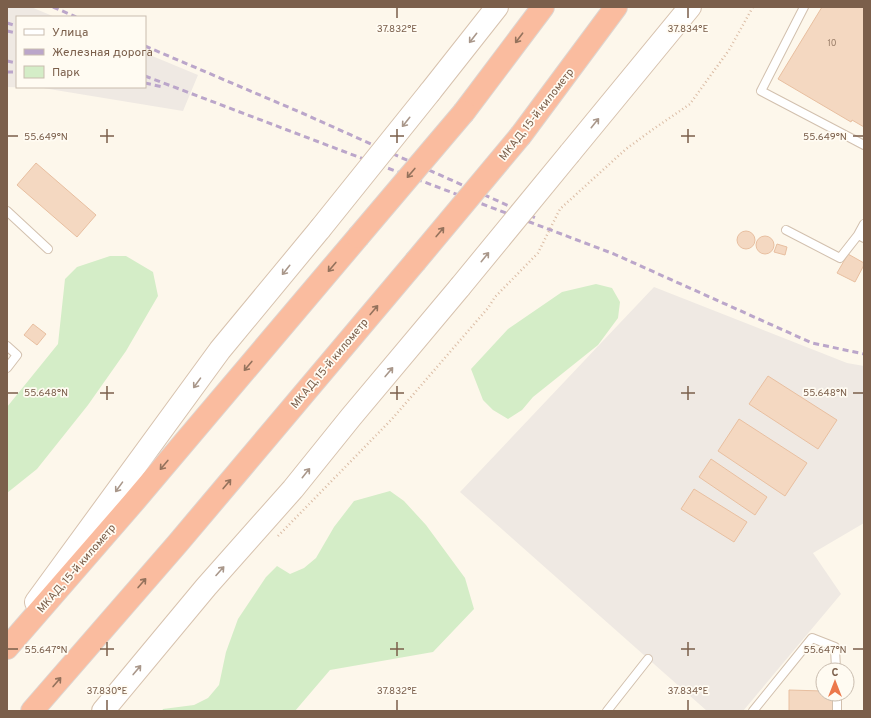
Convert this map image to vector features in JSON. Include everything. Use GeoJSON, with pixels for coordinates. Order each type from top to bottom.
{"type":"FeatureCollection","features":[{"type":"Feature","properties":{"kind":"highway","name":"МКАД, 15-й километр"},"geometry":{"type":"LineString","coordinates":[[7,648],[132,504],[464,112],[542,7]]}},
{"type":"Feature","properties":{"kind":"highway","name":"МКАД, 15-й километр"},"geometry":{"type":"LineString","coordinates":[[32,711],[178,542],[521,135],[616,7]]}},
{"type":"Feature","properties":{"kind":"main road"},"geometry":{"type":"LineString","coordinates":[[7,642],[220,350],[320,229],[497,7]]}},
{"type":"Feature","properties":{"kind":"main road"},"geometry":{"type":"LineString","coordinates":[[552,94],[627,7]]}},
{"type":"Feature","properties":{"kind":"main road"},"geometry":{"type":"LineString","coordinates":[[103,711],[206,587],[293,489],[690,7]]}},
{"type":"Feature","properties":{"kind":"lane"},"geometry":{"type":"LineString","coordinates":[[804,7],[761,91],[864,145]]}},
{"type":"Feature","properties":{"kind":"lane"},"geometry":{"type":"LineString","coordinates":[[7,211],[48,249]]}},
{"type":"Feature","properties":{"kind":"lane"},"geometry":{"type":"LineString","coordinates":[[786,230],[840,258],[861,236],[864,224]]}},
{"type":"Feature","properties":{"kind":"lane"},"geometry":{"type":"LineString","coordinates":[[7,346],[17,355],[7,368]]}},
{"type":"Feature","properties":{"kind":"lane"},"geometry":{"type":"LineString","coordinates":[[753,711],[812,638],[835,647],[836,662]]}},
{"type":"Feature","properties":{"kind":"lane"},"geometry":{"type":"LineString","coordinates":[[607,711],[648,659]]}},
{"type":"Feature","properties":{"kind":"path"},"geometry":{"type":"LineString","coordinates":[[275,539],[392,419],[488,308],[495,297],[538,253],[560,209],[626,149],[690,104],[729,50],[754,7]]}},
{"type":"Feature","properties":{"kind":"shaded area"},"geometry":{"type":"Polygon","coordinates":[[[7,7],[31,7],[53,16],[16,16],[16,87],[7,87],[7,7]]]}},
{"type":"Feature","properties":{"kind":"shaded area"},"geometry":{"type":"Polygon","coordinates":[[[146,53],[198,75],[183,111],[43,88],[146,88],[146,53]]]}},
{"type":"Feature","properties":{"kind":"shaded area"},"geometry":{"type":"Polygon","coordinates":[[[654,287],[847,363],[864,366],[864,523],[813,553],[841,594],[743,711],[707,711],[460,492],[654,287]]]}},
{"type":"Feature","properties":{"kind":"green space"},"geometry":{"type":"Polygon","coordinates":[[[110,256],[126,256],[153,272],[158,296],[126,351],[88,405],[37,469],[7,493],[7,407],[58,344],[65,279],[77,267],[110,256]]]}},
{"type":"Feature","properties":{"kind":"green space"},"geometry":{"type":"Polygon","coordinates":[[[596,284],[612,288],[620,302],[618,318],[598,345],[533,397],[522,410],[508,419],[493,410],[483,400],[471,369],[508,329],[562,292],[596,284]]]}},
{"type":"Feature","properties":{"kind":"green space"},"geometry":{"type":"Polygon","coordinates":[[[390,491],[404,501],[426,525],[465,578],[474,609],[433,652],[330,670],[295,711],[162,711],[163,709],[194,705],[208,698],[219,685],[226,652],[238,619],[266,577],[277,566],[290,574],[304,568],[316,558],[334,527],[354,501],[390,491]]]}},
{"type":"Feature","properties":{"kind":"building"},"geometry":{"type":"Polygon","coordinates":[[[822,7],[864,7],[864,127],[852,120],[851,122],[778,79],[822,7]]]}},
{"type":"Feature","properties":{"kind":"building"},"geometry":{"type":"Polygon","coordinates":[[[36,163],[96,215],[77,237],[17,185],[36,163]]]}},
{"type":"Feature","properties":{"kind":"building"},"geometry":{"type":"Polygon","coordinates":[[[746,231],[752,234],[755,240],[752,246],[746,249],[740,246],[737,240],[740,234],[746,231]]]}},
{"type":"Feature","properties":{"kind":"building"},"geometry":{"type":"Polygon","coordinates":[[[765,236],[771,239],[774,245],[771,251],[765,254],[759,251],[756,245],[759,239],[765,236]]]}},
{"type":"Feature","properties":{"kind":"building"},"geometry":{"type":"Polygon","coordinates":[[[777,244],[787,247],[785,255],[774,252],[777,244]]]}},
{"type":"Feature","properties":{"kind":"building"},"geometry":{"type":"Polygon","coordinates":[[[848,254],[864,263],[855,282],[837,273],[848,254]]]}},
{"type":"Feature","properties":{"kind":"building"},"geometry":{"type":"Polygon","coordinates":[[[33,324],[46,334],[37,345],[24,335],[33,324]]]}},
{"type":"Feature","properties":{"kind":"building"},"geometry":{"type":"Polygon","coordinates":[[[768,376],[837,420],[818,449],[749,404],[768,376]]]}},
{"type":"Feature","properties":{"kind":"building"},"geometry":{"type":"Polygon","coordinates":[[[739,419],[807,463],[785,496],[718,451],[739,419]]]}},
{"type":"Feature","properties":{"kind":"building"},"geometry":{"type":"Polygon","coordinates":[[[711,459],[767,497],[755,515],[699,477],[711,459]]]}},
{"type":"Feature","properties":{"kind":"building"},"geometry":{"type":"Polygon","coordinates":[[[694,489],[747,522],[734,542],[681,509],[694,489]]]}},
{"type":"Feature","properties":{"kind":"building"},"geometry":{"type":"Polygon","coordinates":[[[789,690],[815,691],[815,702],[835,702],[835,711],[789,711],[789,690]]]}},
{"type":"Feature","properties":{"kind":"railway"},"geometry":{"type":"LineString","coordinates":[[53,7],[74,16]]}},
{"type":"Feature","properties":{"kind":"railway"},"geometry":{"type":"LineString","coordinates":[[7,23],[16,26]]}},
{"type":"Feature","properties":{"kind":"railway"},"geometry":{"type":"LineString","coordinates":[[7,31],[16,33]]}},
{"type":"Feature","properties":{"kind":"railway"},"geometry":{"type":"LineString","coordinates":[[146,46],[302,113],[538,219]]}},
{"type":"Feature","properties":{"kind":"railway"},"geometry":{"type":"LineString","coordinates":[[7,61],[16,63]]}},
{"type":"Feature","properties":{"kind":"railway"},"geometry":{"type":"LineString","coordinates":[[7,72],[16,72]]}},
{"type":"Feature","properties":{"kind":"railway"},"geometry":{"type":"LineString","coordinates":[[146,76],[614,254],[812,343],[864,354]]}},
{"type":"Feature","properties":{"kind":"railway"},"geometry":{"type":"LineString","coordinates":[[146,83],[163,87]]}}]}
